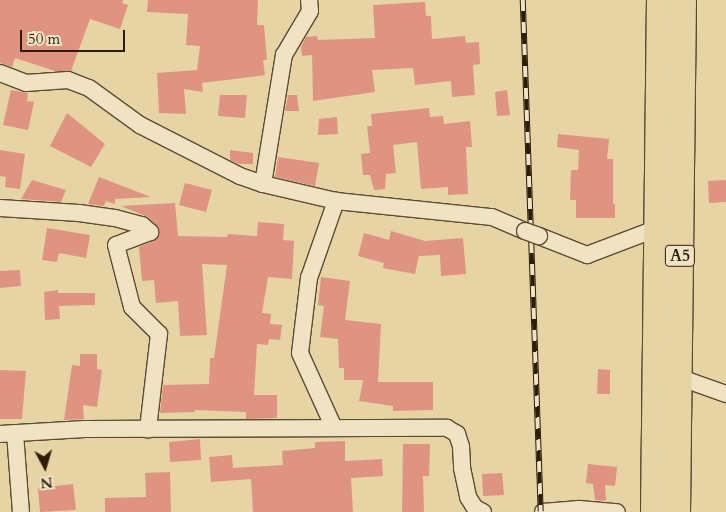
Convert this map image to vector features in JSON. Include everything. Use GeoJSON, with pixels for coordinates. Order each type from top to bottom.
{"type":"FeatureCollection","features":[{"type":"Feature","properties":{"kind":"highway","name":"A5"},"geometry":{"type":"LineString","coordinates":[[656,512],[662,0]]}},
{"type":"Feature","properties":{"kind":"highway","name":"A5"},"geometry":{"type":"LineString","coordinates":[[676,512],[682,0]]}},
{"type":"Feature","properties":{"kind":"street"},"geometry":{"type":"LineString","coordinates":[[263,184],[284,55],[310,11],[309,0]]}},
{"type":"Feature","properties":{"kind":"street"},"geometry":{"type":"LineString","coordinates":[[0,73],[26,84],[68,80],[89,88],[140,125],[240,176],[263,184],[336,201],[492,217],[587,255],[658,228]]}},
{"type":"Feature","properties":{"kind":"street"},"geometry":{"type":"LineString","coordinates":[[334,428],[300,353],[308,278],[336,201]]}},
{"type":"Feature","properties":{"kind":"street"},"geometry":{"type":"LineString","coordinates":[[0,208],[79,213],[115,218],[142,225],[150,232],[116,245],[132,307],[159,334],[148,429]]}},
{"type":"Feature","properties":{"kind":"street"},"geometry":{"type":"LineString","coordinates":[[678,377],[726,394]]}},
{"type":"Feature","properties":{"kind":"street"},"geometry":{"type":"LineString","coordinates":[[21,512],[8,433],[148,429],[334,428],[447,428],[457,434],[461,446],[462,468],[468,497],[477,511]]}},
{"type":"Feature","properties":{"kind":"street"},"geometry":{"type":"LineString","coordinates":[[544,512],[579,509],[617,512]]}},
{"type":"Feature","properties":{"kind":"building"},"geometry":{"type":"Polygon","coordinates":[[[0,0],[123,0],[122,3],[128,5],[120,29],[90,19],[71,71],[55,71],[15,58],[12,67],[0,63],[0,0]]]}},
{"type":"Feature","properties":{"kind":"building"},"geometry":{"type":"Polygon","coordinates":[[[148,0],[258,0],[257,25],[264,25],[267,60],[263,60],[265,75],[202,83],[203,92],[184,89],[186,114],[159,113],[157,73],[197,70],[200,46],[186,45],[188,14],[147,12],[148,0]]]}},
{"type":"Feature","properties":{"kind":"building"},"geometry":{"type":"Polygon","coordinates":[[[425,2],[426,16],[431,16],[432,39],[465,36],[466,43],[479,42],[480,64],[473,65],[475,95],[452,97],[451,81],[415,85],[413,68],[372,70],[375,92],[313,101],[312,55],[302,56],[301,47],[306,37],[317,36],[318,40],[375,38],[373,5],[425,2]]]}},
{"type":"Feature","properties":{"kind":"building"},"geometry":{"type":"Polygon","coordinates":[[[11,90],[28,93],[27,101],[34,102],[28,130],[3,125],[11,90]]]}},
{"type":"Feature","properties":{"kind":"building"},"geometry":{"type":"Polygon","coordinates":[[[507,90],[510,115],[497,116],[495,92],[507,90]]]}},
{"type":"Feature","properties":{"kind":"building"},"geometry":{"type":"Polygon","coordinates":[[[220,95],[247,95],[245,118],[218,116],[220,95]]]}},
{"type":"Feature","properties":{"kind":"building"},"geometry":{"type":"Polygon","coordinates":[[[288,95],[297,95],[299,111],[285,111],[288,95]]]}},
{"type":"Feature","properties":{"kind":"building"},"geometry":{"type":"Polygon","coordinates":[[[429,108],[430,117],[443,116],[444,124],[470,121],[472,147],[466,147],[468,194],[448,195],[448,187],[421,189],[417,142],[393,145],[396,173],[386,174],[385,189],[374,190],[370,175],[363,175],[361,154],[370,153],[367,126],[372,126],[371,114],[429,108]]]}},
{"type":"Feature","properties":{"kind":"building"},"geometry":{"type":"Polygon","coordinates":[[[67,113],[105,144],[91,167],[50,146],[67,113]]]}},
{"type":"Feature","properties":{"kind":"building"},"geometry":{"type":"Polygon","coordinates":[[[337,117],[338,134],[318,135],[319,119],[337,117]]]}},
{"type":"Feature","properties":{"kind":"building"},"geometry":{"type":"Polygon","coordinates":[[[558,134],[609,139],[607,159],[613,159],[613,204],[615,204],[615,218],[576,218],[576,200],[570,200],[571,170],[578,170],[579,150],[557,147],[558,134]]]}},
{"type":"Feature","properties":{"kind":"building"},"geometry":{"type":"Polygon","coordinates":[[[0,150],[25,154],[20,189],[5,187],[6,177],[0,176],[0,150]]]}},
{"type":"Feature","properties":{"kind":"building"},"geometry":{"type":"Polygon","coordinates":[[[230,150],[253,153],[253,164],[239,164],[230,160],[230,150]]]}},
{"type":"Feature","properties":{"kind":"building"},"geometry":{"type":"Polygon","coordinates":[[[278,157],[319,163],[315,186],[275,177],[278,157]]]}},
{"type":"Feature","properties":{"kind":"building"},"geometry":{"type":"Polygon","coordinates":[[[99,177],[151,197],[115,199],[115,204],[106,201],[104,206],[88,204],[99,177]]]}},
{"type":"Feature","properties":{"kind":"building"},"geometry":{"type":"Polygon","coordinates":[[[32,180],[66,190],[61,202],[21,199],[32,180]]]}},
{"type":"Feature","properties":{"kind":"building"},"geometry":{"type":"Polygon","coordinates":[[[726,180],[726,202],[709,203],[708,181],[726,180]]]}},
{"type":"Feature","properties":{"kind":"building"},"geometry":{"type":"Polygon","coordinates":[[[185,183],[212,190],[206,212],[179,205],[185,183]]]}},
{"type":"Feature","properties":{"kind":"building"},"geometry":{"type":"Polygon","coordinates":[[[175,203],[178,236],[227,237],[228,234],[257,236],[258,222],[284,224],[283,240],[294,241],[292,279],[268,277],[262,313],[271,314],[270,324],[282,325],[280,340],[269,339],[268,345],[257,344],[254,395],[277,395],[277,418],[246,419],[246,412],[195,410],[195,412],[160,413],[163,385],[209,384],[210,358],[214,358],[227,265],[202,264],[207,335],[180,336],[178,301],[156,303],[154,280],[142,281],[139,247],[157,239],[159,228],[148,217],[121,206],[175,203]]]}},
{"type":"Feature","properties":{"kind":"building"},"geometry":{"type":"Polygon","coordinates":[[[47,228],[90,235],[86,258],[59,253],[57,262],[42,260],[47,228]]]}},
{"type":"Feature","properties":{"kind":"building"},"geometry":{"type":"Polygon","coordinates":[[[391,231],[425,241],[463,238],[466,274],[441,276],[440,255],[419,256],[415,274],[383,268],[384,263],[358,256],[364,233],[389,240],[391,231]]]}},
{"type":"Feature","properties":{"kind":"building"},"geometry":{"type":"Polygon","coordinates":[[[20,270],[21,286],[0,288],[0,271],[20,270]]]}},
{"type":"Feature","properties":{"kind":"building"},"geometry":{"type":"Polygon","coordinates":[[[321,277],[350,281],[345,320],[381,324],[378,382],[433,382],[433,410],[393,411],[393,406],[359,401],[363,380],[344,380],[344,368],[339,368],[338,339],[320,337],[324,306],[318,305],[321,277]]]}},
{"type":"Feature","properties":{"kind":"building"},"geometry":{"type":"Polygon","coordinates":[[[58,290],[58,293],[95,293],[95,305],[59,306],[60,319],[45,320],[44,292],[58,290]]]}},
{"type":"Feature","properties":{"kind":"building"},"geometry":{"type":"Polygon","coordinates":[[[80,354],[97,354],[97,369],[102,370],[97,407],[83,405],[84,419],[64,420],[72,365],[80,366],[80,354]]]}},
{"type":"Feature","properties":{"kind":"building"},"geometry":{"type":"Polygon","coordinates":[[[598,369],[610,370],[610,394],[597,394],[598,369]]]}},
{"type":"Feature","properties":{"kind":"building"},"geometry":{"type":"Polygon","coordinates":[[[0,370],[26,371],[22,419],[0,419],[0,370]]]}},
{"type":"Feature","properties":{"kind":"building"},"geometry":{"type":"Polygon","coordinates":[[[200,439],[201,460],[170,462],[169,442],[200,439]]]}},
{"type":"Feature","properties":{"kind":"building"},"geometry":{"type":"Polygon","coordinates":[[[345,441],[345,461],[382,459],[383,476],[351,478],[353,512],[253,512],[251,479],[211,482],[209,457],[232,455],[233,468],[283,465],[282,451],[315,448],[315,442],[345,441]]]}},
{"type":"Feature","properties":{"kind":"building"},"geometry":{"type":"Polygon","coordinates":[[[403,444],[430,444],[429,476],[423,476],[424,512],[402,512],[403,444]]]}},
{"type":"Feature","properties":{"kind":"building"},"geometry":{"type":"Polygon","coordinates":[[[588,464],[617,467],[615,486],[605,485],[606,501],[595,500],[593,484],[586,483],[588,464]]]}},
{"type":"Feature","properties":{"kind":"building"},"geometry":{"type":"Polygon","coordinates":[[[170,472],[171,512],[105,512],[105,498],[146,497],[145,473],[170,472]]]}},
{"type":"Feature","properties":{"kind":"building"},"geometry":{"type":"Polygon","coordinates":[[[502,473],[504,495],[483,496],[482,474],[502,473]]]}},
{"type":"Feature","properties":{"kind":"building"},"geometry":{"type":"Polygon","coordinates":[[[73,484],[76,510],[40,512],[38,488],[73,484]]]}},
{"type":"Feature","properties":{"kind":"railway"},"geometry":{"type":"LineString","coordinates":[[523,0],[541,512]]}}]}
